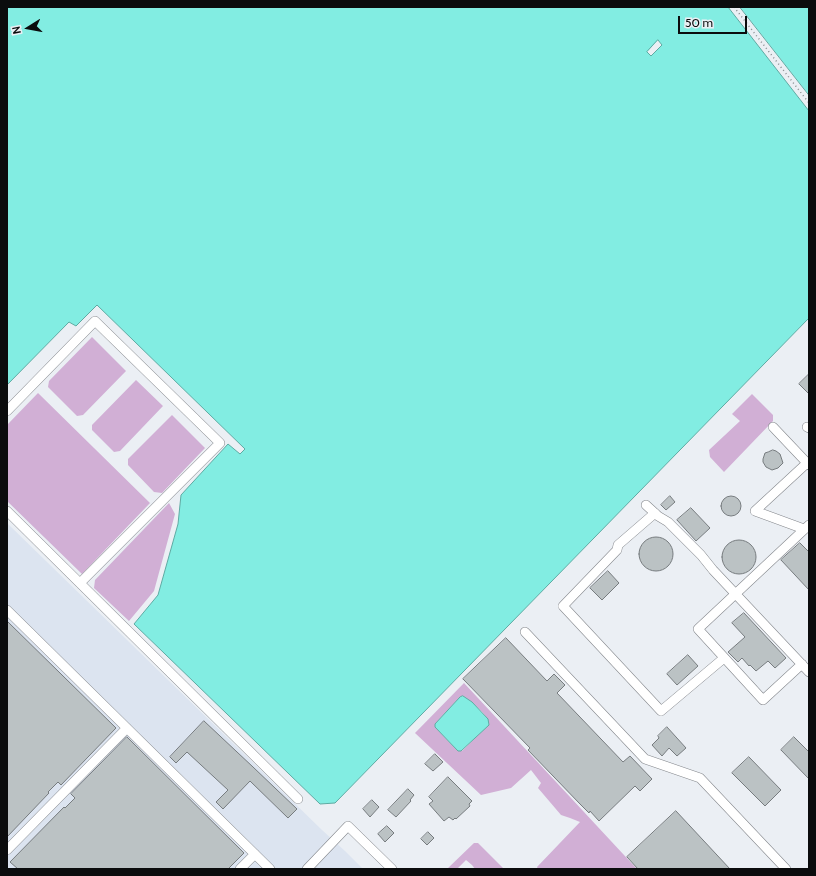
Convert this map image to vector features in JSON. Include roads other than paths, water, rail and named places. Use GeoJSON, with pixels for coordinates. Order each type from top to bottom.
{"type":"FeatureCollection","features":[{"type":"Feature","properties":{"kind":"lane"},"geometry":{"type":"LineString","coordinates":[[7,411],[95,322],[220,443],[80,583]]}},
{"type":"Feature","properties":{"kind":"lane"},"geometry":{"type":"LineString","coordinates":[[773,427],[808,464],[755,511],[806,527],[698,629],[763,700],[802,664]]}},
{"type":"Feature","properties":{"kind":"lane"},"geometry":{"type":"LineString","coordinates":[[646,505],[658,516],[668,522],[701,555],[809,672]]}},
{"type":"Feature","properties":{"kind":"lane"},"geometry":{"type":"LineString","coordinates":[[7,511],[298,799]]}},
{"type":"Feature","properties":{"kind":"lane"},"geometry":{"type":"LineString","coordinates":[[655,513],[618,545],[617,550],[563,606],[661,711],[724,658]]}},
{"type":"Feature","properties":{"kind":"lane"},"geometry":{"type":"LineString","coordinates":[[7,610],[270,869]]}},
{"type":"Feature","properties":{"kind":"lane"},"geometry":{"type":"LineString","coordinates":[[525,632],[645,759],[700,778],[786,869]]}},
{"type":"Feature","properties":{"kind":"lane"},"geometry":{"type":"LineString","coordinates":[[7,850],[126,728]]}},
{"type":"Feature","properties":{"kind":"lane"},"geometry":{"type":"LineString","coordinates":[[306,869],[348,826],[392,869]]}},
{"type":"Feature","properties":{"kind":"lane"},"geometry":{"type":"LineString","coordinates":[[240,869],[255,854]]}}]}
